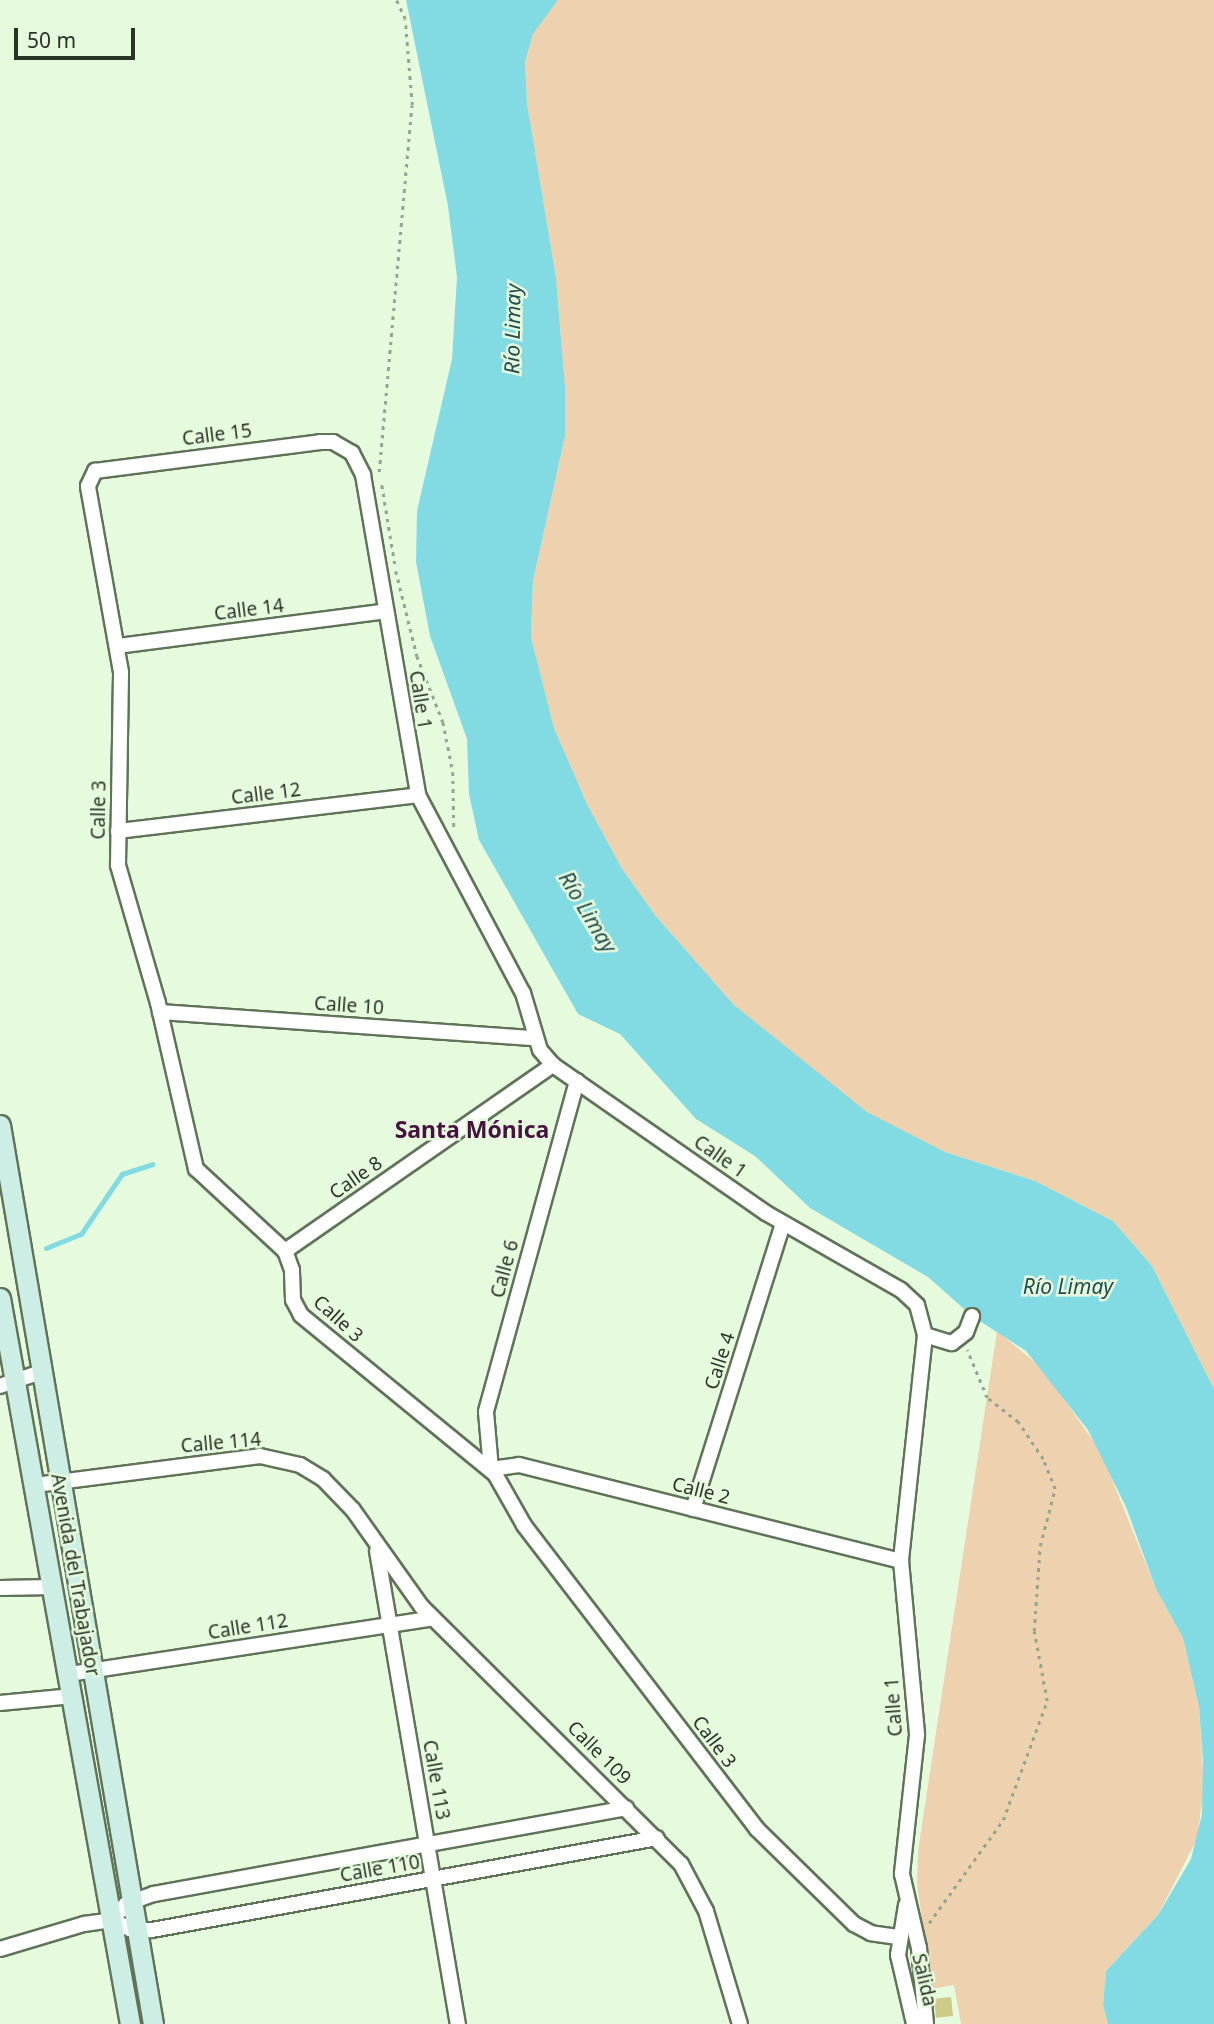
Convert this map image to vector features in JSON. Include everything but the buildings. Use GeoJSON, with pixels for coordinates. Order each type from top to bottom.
{"type":"FeatureCollection","features":[{"type":"Feature","properties":{"kind":"street","name":"Calle 15"},"geometry":{"type":"LineString","coordinates":[[92,473],[103,468],[320,442],[346,448]]}},
{"type":"Feature","properties":{"kind":"street","name":"Calle 1"},"geometry":{"type":"LineString","coordinates":[[346,448],[363,475],[418,795],[523,993],[535,1038],[552,1065],[783,1224],[907,1294],[921,1312],[925,1335],[901,1561],[916,1735],[903,1845],[906,1904]]}},
{"type":"Feature","properties":{"kind":"street","name":"Calle 3"},"geometry":{"type":"LineString","coordinates":[[92,473],[88,486],[118,646],[118,831],[122,885],[160,1012],[196,1169],[285,1251],[292,1270],[293,1300],[301,1315],[457,1447],[491,1469],[524,1525],[750,1822],[854,1924],[871,1933],[898,1937]]}},
{"type":"Feature","properties":{"kind":"street","name":"Calle 14"},"geometry":{"type":"LineString","coordinates":[[118,646],[386,611]]}},
{"type":"Feature","properties":{"kind":"street","name":"Calle 12"},"geometry":{"type":"LineString","coordinates":[[118,831],[418,795]]}},
{"type":"Feature","properties":{"kind":"street","name":"Calle 10"},"geometry":{"type":"LineString","coordinates":[[160,1012],[535,1038]]}},
{"type":"Feature","properties":{"kind":"street","name":"Calle 8"},"geometry":{"type":"LineString","coordinates":[[285,1251],[552,1065]]}},
{"type":"Feature","properties":{"kind":"street","name":"Calle 6"},"geometry":{"type":"LineString","coordinates":[[491,1469],[486,1412],[577,1081]]}},
{"type":"Feature","properties":{"kind":"street","name":"Avenida del Trabajador"},"geometry":{"type":"LineString","coordinates":[[0,1125],[2,1154],[153,2024]]}},
{"type":"Feature","properties":{"kind":"street","name":"Calle 4"},"geometry":{"type":"LineString","coordinates":[[693,1509],[783,1224]]}},
{"type":"Feature","properties":{"kind":"street","name":"Avenida del Trabajador"},"geometry":{"type":"LineString","coordinates":[[0,1298],[8,1383],[35,1485],[130,2024]]}},
{"type":"Feature","properties":{"kind":"street"},"geometry":{"type":"LineString","coordinates":[[925,1335],[947,1344],[962,1337],[972,1316]]}},
{"type":"Feature","properties":{"kind":"street"},"geometry":{"type":"LineString","coordinates":[[8,1383],[41,1372]]}},
{"type":"Feature","properties":{"kind":"street","name":"Calle 114"},"geometry":{"type":"LineString","coordinates":[[35,1485],[246,1456],[273,1457],[300,1465],[334,1488],[376,1543]]}},
{"type":"Feature","properties":{"kind":"street","name":"Calle 2"},"geometry":{"type":"LineString","coordinates":[[491,1469],[519,1465],[901,1561]]}},
{"type":"Feature","properties":{"kind":"street","name":"Calle 109"},"geometry":{"type":"LineString","coordinates":[[376,1543],[408,1590],[433,1618],[681,1864],[701,1898],[740,2024]]}},
{"type":"Feature","properties":{"kind":"street","name":"Calle 113"},"geometry":{"type":"LineString","coordinates":[[376,1543],[458,2024]]}},
{"type":"Feature","properties":{"kind":"street"},"geometry":{"type":"LineString","coordinates":[[0,1588],[53,1587]]}},
{"type":"Feature","properties":{"kind":"street","name":"Calle 112"},"geometry":{"type":"LineString","coordinates":[[69,1674],[433,1618]]}},
{"type":"Feature","properties":{"kind":"street"},"geometry":{"type":"LineString","coordinates":[[0,1703],[72,1696]]}},
{"type":"Feature","properties":{"kind":"street","name":"Calle 110"},"geometry":{"type":"LineString","coordinates":[[132,1900],[626,1808]]}},
{"type":"Feature","properties":{"kind":"street","name":"Calle 110"},"geometry":{"type":"LineString","coordinates":[[137,1930],[657,1838]]}},
{"type":"Feature","properties":{"kind":"street"},"geometry":{"type":"LineString","coordinates":[[111,1920],[132,1900]]}},
{"type":"Feature","properties":{"kind":"street"},"geometry":{"type":"LineString","coordinates":[[906,1904],[918,1941],[926,2024]]}},
{"type":"Feature","properties":{"kind":"street","name":"Salida"},"geometry":{"type":"LineString","coordinates":[[906,1904],[898,1937],[899,1962],[914,2024]]}},
{"type":"Feature","properties":{"kind":"street"},"geometry":{"type":"LineString","coordinates":[[0,1949],[63,1928],[111,1920],[137,1930]]}},
{"type":"Feature","properties":{"kind":"path"},"geometry":{"type":"LineString","coordinates":[[396,0],[405,19],[412,105],[407,206],[386,366],[380,483],[417,656],[443,722],[453,772],[455,841]]}},
{"type":"Feature","properties":{"kind":"path"},"geometry":{"type":"LineString","coordinates":[[918,1941],[1003,1820],[1047,1701],[1034,1631],[1040,1546],[1055,1489],[1043,1459],[1018,1422],[987,1398],[962,1337]]}},
{"type":"Feature","properties":{"kind":"shaded area"},"geometry":{"type":"Polygon","coordinates":[[[558,0],[1214,0],[1214,1389],[1152,1266],[1113,1221],[1035,1181],[945,1152],[909,1135],[867,1112],[810,1070],[734,1005],[655,915],[621,867],[587,804],[554,728],[531,637],[533,581],[565,436],[565,386],[556,278],[527,103],[525,62],[533,34],[558,0]]]}},
{"type":"Feature","properties":{"kind":"shaded area"},"geometry":{"type":"Polygon","coordinates":[[[997,1331],[1042,1368],[1101,1452],[1156,1589],[1183,1638],[1199,1707],[1204,1788],[1197,1839],[1158,1915],[1106,1971],[1103,2005],[1108,2024],[961,2024],[954,1985],[932,1989],[917,1884],[918,1851],[997,1331]]]}},
{"type":"Feature","properties":{"kind":"water","name":"Río Limay"},"geometry":{"type":"Polygon","coordinates":[[[406,0],[558,0],[533,34],[525,62],[527,103],[556,278],[565,386],[565,436],[533,581],[531,637],[554,728],[587,804],[621,867],[655,915],[734,1005],[867,1112],[945,1152],[1035,1181],[1113,1221],[1152,1266],[1214,1389],[1214,2024],[1108,2024],[1103,2005],[1106,1971],[1158,1915],[1191,1859],[1202,1814],[1203,1761],[1199,1707],[1183,1638],[1156,1589],[1126,1507],[1088,1430],[1026,1351],[972,1316],[928,1277],[810,1208],[755,1156],[696,1119],[620,1034],[578,1014],[479,840],[469,794],[467,739],[430,636],[416,562],[417,511],[452,359],[457,277],[448,206],[406,0]]]}},
{"type":"Feature","properties":{"kind":"waterway"},"geometry":{"type":"LineString","coordinates":[[46,1248],[81,1234],[122,1174],[152,1164]]}},
{"type":"Feature","properties":{"kind":"district","name":"Santa Mónica"},"geometry":{"type":"Point","coordinates":[472,1129]}}]}
